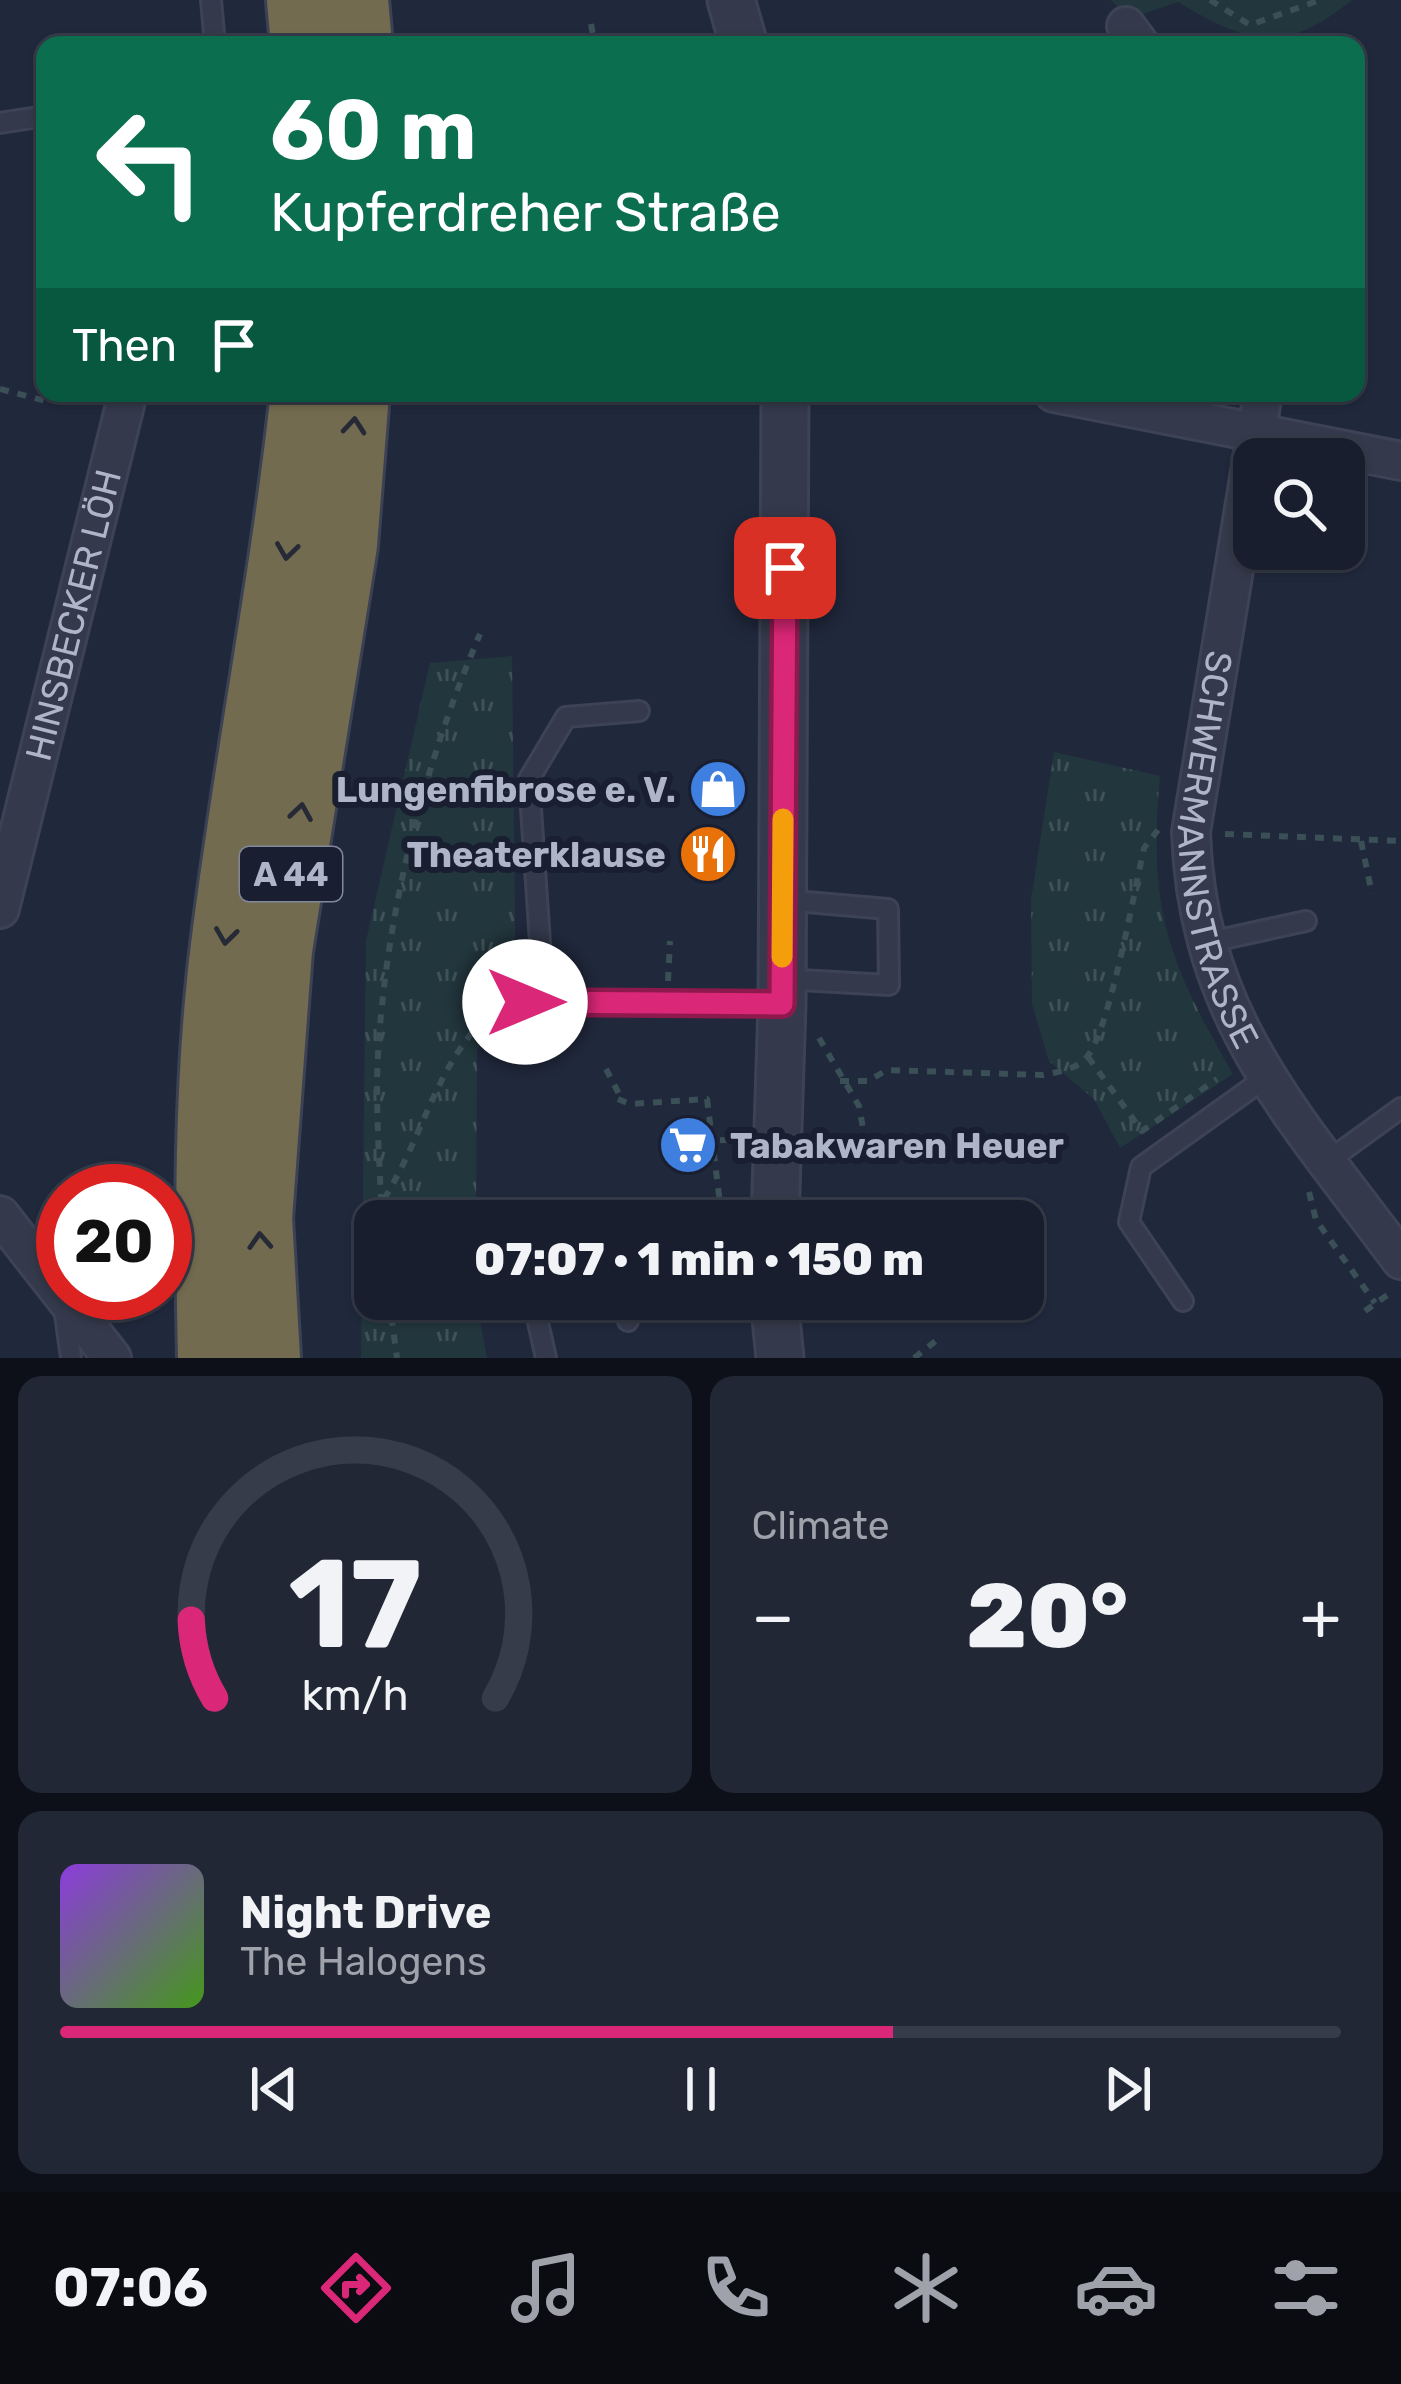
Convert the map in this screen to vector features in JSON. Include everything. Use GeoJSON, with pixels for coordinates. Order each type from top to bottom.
{"type":"FeatureCollection","features":[{"type":"Feature","properties":{"kind":"highway"},"geometry":{"type":"LineString","coordinates":[[300,0],[303,36]]}},
{"type":"Feature","properties":{"kind":"highway"},"geometry":{"type":"LineString","coordinates":[[355,0],[358,36]]}},
{"type":"Feature","properties":{"kind":"highway","name":"A 44"},"geometry":{"type":"LineString","coordinates":[[211,1358],[208,1224],[224,949],[287,553],[303,402]]}},
{"type":"Feature","properties":{"kind":"highway","name":"A 44"},"geometry":{"type":"LineString","coordinates":[[267,1358],[259,1217],[279,950],[344,545],[355,402]]}},
{"type":"Feature","properties":{"kind":"street"},"geometry":{"type":"LineString","coordinates":[[731,0],[741,36]]}},
{"type":"Feature","properties":{"kind":"street","name":"HINSBECKER LÖH"},"geometry":{"type":"LineString","coordinates":[[0,909],[126,402]]}},
{"type":"Feature","properties":{"kind":"street"},"geometry":{"type":"LineString","coordinates":[[777,1200],[793,1003],[782,900],[785,402]]}},
{"type":"Feature","properties":{"kind":"street"},"geometry":{"type":"LineString","coordinates":[[1101,402],[1401,461]]}},
{"type":"Feature","properties":{"kind":"street","name":"SCHWERMANNSTRASSE"},"geometry":{"type":"LineString","coordinates":[[1261,402],[1174,831],[1220,994],[1395,1277]]}},
{"type":"Feature","properties":{"kind":"street"},"geometry":{"type":"LineString","coordinates":[[0,1215],[36,1262]]}},
{"type":"Feature","properties":{"kind":"street"},"geometry":{"type":"LineString","coordinates":[[81,1320],[112,1358]]}},
{"type":"Feature","properties":{"kind":"street"},"geometry":{"type":"LineString","coordinates":[[776,1320],[780,1358]]}},
{"type":"Feature","properties":{"kind":"lane"},"geometry":{"type":"LineString","coordinates":[[211,0],[214,36]]}},
{"type":"Feature","properties":{"kind":"lane"},"geometry":{"type":"LineString","coordinates":[[0,123],[36,117]]}},
{"type":"Feature","properties":{"kind":"lane"},"geometry":{"type":"LineString","coordinates":[[639,712],[566,717],[529,779],[534,1002],[793,1003],[889,986],[888,909],[782,900]]}},
{"type":"Feature","properties":{"kind":"lane"},"geometry":{"type":"LineString","coordinates":[[1204,944],[1306,921]]}},
{"type":"Feature","properties":{"kind":"lane"},"geometry":{"type":"LineString","coordinates":[[1183,1301],[1129,1222],[1141,1167],[1261,1066]]}},
{"type":"Feature","properties":{"kind":"lane"},"geometry":{"type":"LineString","coordinates":[[1323,1154],[1401,1108]]}},
{"type":"Feature","properties":{"kind":"lane"},"geometry":{"type":"LineString","coordinates":[[65,1320],[71,1358]]}},
{"type":"Feature","properties":{"kind":"lane"},"geometry":{"type":"LineString","coordinates":[[537,1320],[546,1358]]}},
{"type":"Feature","properties":{"kind":"path"},"geometry":{"type":"LineString","coordinates":[[1210,0],[1250,25],[1320,0]]}},
{"type":"Feature","properties":{"kind":"path"},"geometry":{"type":"LineString","coordinates":[[591,24],[593,36]]}},
{"type":"Feature","properties":{"kind":"path"},"geometry":{"type":"LineString","coordinates":[[0,388],[36,398]]}},
{"type":"Feature","properties":{"kind":"path"},"geometry":{"type":"LineString","coordinates":[[381,1200],[378,1055],[391,938],[457,689],[480,634]]}},
{"type":"Feature","properties":{"kind":"path"},"geometry":{"type":"LineString","coordinates":[[840,1081],[868,1081],[887,1070],[1042,1075],[1065,1071],[1088,1057],[1106,1006],[1144,848],[1174,831],[1401,842]]}},
{"type":"Feature","properties":{"kind":"path"},"geometry":{"type":"LineString","coordinates":[[1361,841],[1372,894]]}},
{"type":"Feature","properties":{"kind":"path"},"geometry":{"type":"LineString","coordinates":[[667,1003],[670,941]]}},
{"type":"Feature","properties":{"kind":"path"},"geometry":{"type":"LineString","coordinates":[[382,1200],[462,1038],[506,1000],[534,1002]]}},
{"type":"Feature","properties":{"kind":"path"},"geometry":{"type":"LineString","coordinates":[[793,1003],[859,1106],[865,1139]]}},
{"type":"Feature","properties":{"kind":"path"},"geometry":{"type":"LineString","coordinates":[[1088,1057],[1142,1131],[1261,1066]]}},
{"type":"Feature","properties":{"kind":"path"},"geometry":{"type":"LineString","coordinates":[[606,1070],[619,1097],[630,1104],[707,1099],[720,1200]]}},
{"type":"Feature","properties":{"kind":"path"},"geometry":{"type":"LineString","coordinates":[[1323,1154],[1310,1207],[1375,1303]]}},
{"type":"Feature","properties":{"kind":"path"},"geometry":{"type":"LineString","coordinates":[[1365,1311],[1395,1277]]}},
{"type":"Feature","properties":{"kind":"path"},"geometry":{"type":"LineString","coordinates":[[392,1320],[397,1358]]}},
{"type":"Feature","properties":{"kind":"path"},"geometry":{"type":"LineString","coordinates":[[914,1358],[937,1340]]}},
{"type":"Feature","properties":{"kind":"green space"},"geometry":{"type":"Polygon","coordinates":[[[1111,0],[1352,0],[1328,18],[1286,36],[1246,34],[1178,2],[1129,19],[1111,0]]]}},
{"type":"Feature","properties":{"kind":"green space"},"geometry":{"type":"Polygon","coordinates":[[[512,656],[516,1019],[502,1020],[477,1050],[476,1200],[363,1200],[366,941],[430,663],[512,656]]]}},
{"type":"Feature","properties":{"kind":"green space"},"geometry":{"type":"Polygon","coordinates":[[[1054,752],[1160,776],[1157,863],[1167,932],[1192,998],[1233,1074],[1120,1148],[1094,1099],[1049,1061],[1032,1004],[1031,900],[1054,752]]]}},
{"type":"Feature","properties":{"kind":"green space"},"geometry":{"type":"Polygon","coordinates":[[[361,1320],[480,1320],[487,1358],[361,1358],[361,1320]]]}},
{"type":"Feature","properties":{"kind":"slow traffic"},"geometry":{"type":"LineString","coordinates":[[782,957],[783,819]]}},
{"type":"Feature","properties":{"kind":"place","name":"Lungenfibrose e. V."},"geometry":{"type":"Point","coordinates":[718,789]}},
{"type":"Feature","properties":{"kind":"place","name":"Theaterklause"},"geometry":{"type":"Point","coordinates":[708,854]}},
{"type":"Feature","properties":{"kind":"place","name":"Tabakwaren Heuer"},"geometry":{"type":"Point","coordinates":[688,1145]}},
{"type":"Feature","properties":{"kind":"route"},"geometry":{"type":"LineString","coordinates":[[525,1002],[782,1004],[785,568]]}}]}
